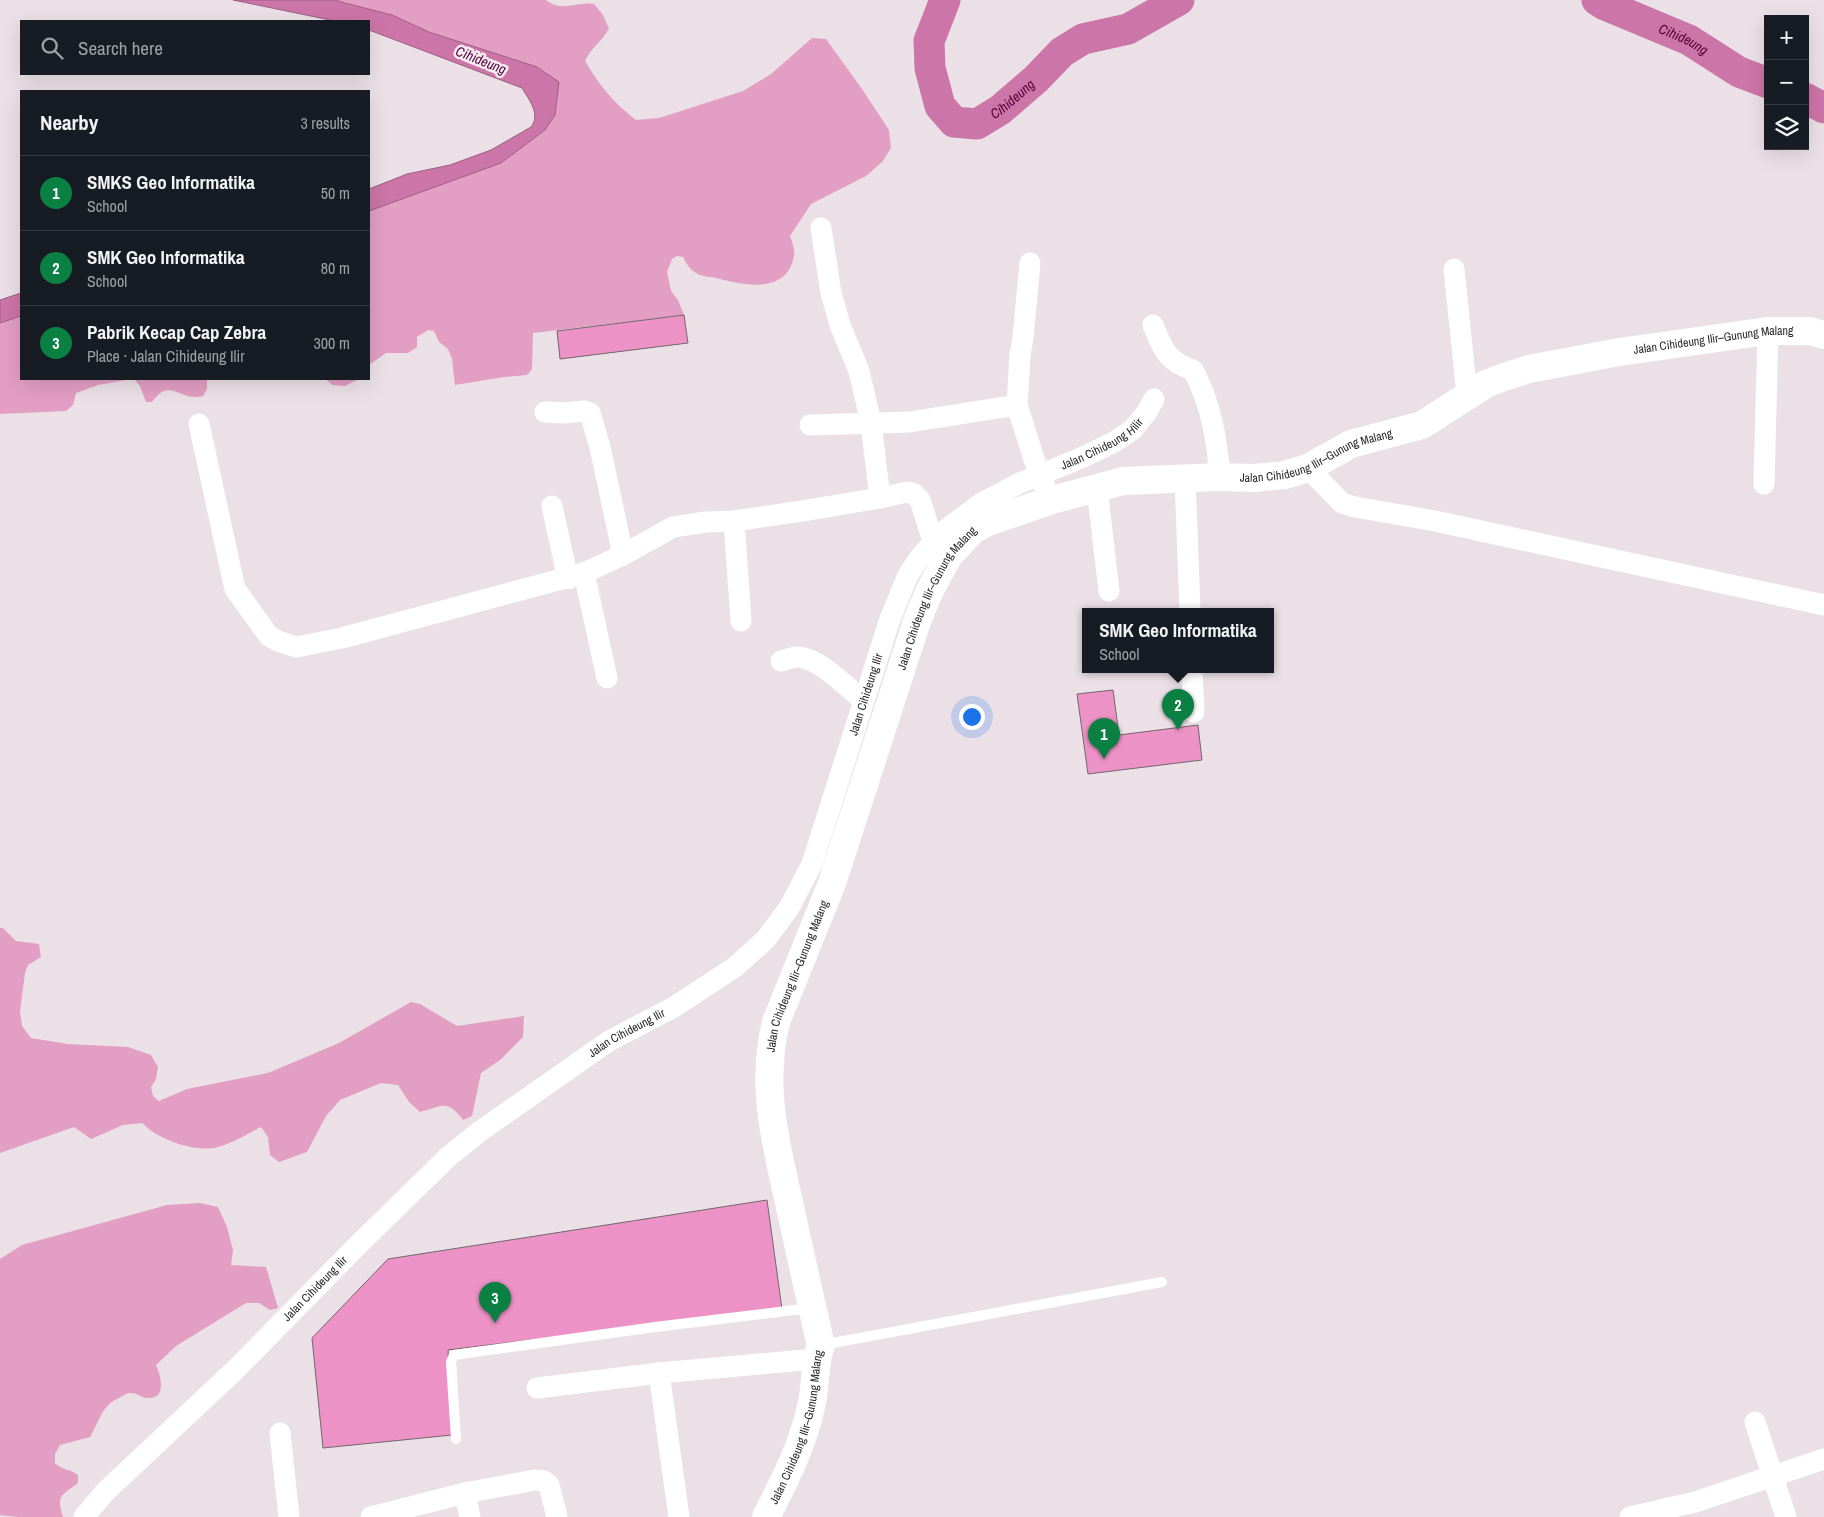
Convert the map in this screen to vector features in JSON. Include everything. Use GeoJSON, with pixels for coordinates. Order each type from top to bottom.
{"type":"FeatureCollection","features":[{"type":"Feature","properties":{"kind":"main road","name":"Jalan Cihideung Ilir–Gunung Malang"},"geometry":{"type":"LineString","coordinates":[[766,1517],[788,1475],[802,1438],[812,1402],[818,1352],[812,1308],[775,1139],[768,1079],[771,1046],[776,1022],[832,883],[917,621],[949,555],[973,530],[1045,487],[1097,488],[1123,481],[1313,475],[1351,444],[1422,425],[1436,418],[1467,395],[1501,378],[1529,369],[1619,352],[1768,331],[1810,331],[1824,335]]}},
{"type":"Feature","properties":{"kind":"street"},"geometry":{"type":"LineString","coordinates":[[821,228],[831,293],[840,325],[859,371],[871,423],[880,498]]}},
{"type":"Feature","properties":{"kind":"street"},"geometry":{"type":"LineString","coordinates":[[1030,263],[1020,356],[1018,405],[1045,487]]}},
{"type":"Feature","properties":{"kind":"street"},"geometry":{"type":"LineString","coordinates":[[1454,269],[1467,395]]}},
{"type":"Feature","properties":{"kind":"street"},"geometry":{"type":"LineString","coordinates":[[1153,325],[1166,352],[1179,365],[1193,370],[1197,378],[1209,409],[1217,446],[1220,477]]}},
{"type":"Feature","properties":{"kind":"street"},"geometry":{"type":"LineString","coordinates":[[1764,484],[1768,331]]}},
{"type":"Feature","properties":{"kind":"street","name":"Jalan Cihideung Hilir"},"geometry":{"type":"LineString","coordinates":[[1045,487],[1081,458],[1114,442],[1132,430],[1147,412],[1154,399]]}},
{"type":"Feature","properties":{"kind":"street"},"geometry":{"type":"LineString","coordinates":[[810,425],[909,422],[1018,405]]}},
{"type":"Feature","properties":{"kind":"street"},"geometry":{"type":"LineString","coordinates":[[545,412],[584,411],[590,413],[600,447],[623,555]]}},
{"type":"Feature","properties":{"kind":"street"},"geometry":{"type":"LineString","coordinates":[[199,424],[236,589],[269,636],[278,641],[296,646],[342,638],[576,576],[623,555],[673,528],[706,522],[734,521],[907,492],[914,493],[920,500],[933,541]]}},
{"type":"Feature","properties":{"kind":"street"},"geometry":{"type":"LineString","coordinates":[[1313,475],[1342,503],[1444,523],[1824,605]]}},
{"type":"Feature","properties":{"kind":"street"},"geometry":{"type":"LineString","coordinates":[[1184,478],[1190,608]]}},
{"type":"Feature","properties":{"kind":"street","name":"Jalan Cihideung Ilir"},"geometry":{"type":"LineString","coordinates":[[84,1517],[105,1492],[234,1371],[448,1157],[478,1132],[609,1040],[674,1007],[735,967],[752,953],[775,928],[799,890],[812,864],[898,597],[908,575],[933,541],[954,522],[983,502],[1006,489],[1045,487]]}},
{"type":"Feature","properties":{"kind":"street"},"geometry":{"type":"LineString","coordinates":[[1097,488],[1109,591]]}},
{"type":"Feature","properties":{"kind":"street"},"geometry":{"type":"LineString","coordinates":[[552,506],[576,576],[607,678]]}},
{"type":"Feature","properties":{"kind":"street"},"geometry":{"type":"LineString","coordinates":[[734,521],[741,620]]}},
{"type":"Feature","properties":{"kind":"street"},"geometry":{"type":"LineString","coordinates":[[781,661],[797,657],[810,660],[826,669],[864,701]]}},
{"type":"Feature","properties":{"kind":"street"},"geometry":{"type":"LineString","coordinates":[[1192,673],[1194,712]]}},
{"type":"Feature","properties":{"kind":"street"},"geometry":{"type":"LineString","coordinates":[[775,928],[808,942]]}},
{"type":"Feature","properties":{"kind":"street"},"geometry":{"type":"LineString","coordinates":[[537,1388],[818,1352]]}},
{"type":"Feature","properties":{"kind":"street"},"geometry":{"type":"LineString","coordinates":[[659,1373],[679,1517]]}},
{"type":"Feature","properties":{"kind":"street"},"geometry":{"type":"LineString","coordinates":[[1755,1422],[1786,1517]]}},
{"type":"Feature","properties":{"kind":"street"},"geometry":{"type":"LineString","coordinates":[[280,1433],[289,1517]]}},
{"type":"Feature","properties":{"kind":"street"},"geometry":{"type":"LineString","coordinates":[[1630,1517],[1697,1510],[1773,1477],[1824,1459]]}},
{"type":"Feature","properties":{"kind":"street"},"geometry":{"type":"LineString","coordinates":[[376,1516],[464,1493],[535,1480],[544,1481],[549,1486],[557,1517]]}},
{"type":"Feature","properties":{"kind":"street"},"geometry":{"type":"LineString","coordinates":[[464,1493],[470,1517]]}},
{"type":"Feature","properties":{"kind":"lane"},"geometry":{"type":"LineString","coordinates":[[818,1352],[1162,1282]]}},
{"type":"Feature","properties":{"kind":"lane"},"geometry":{"type":"LineString","coordinates":[[456,1439],[451,1362],[454,1355],[812,1308]]}},
{"type":"Feature","properties":{"kind":"shaded area"},"geometry":{"type":"Polygon","coordinates":[[[335,0],[546,0],[558,6],[594,4],[603,15],[609,29],[585,61],[596,78],[620,107],[636,120],[659,118],[743,91],[771,74],[812,38],[826,39],[889,130],[891,148],[883,161],[866,176],[811,204],[790,236],[794,253],[791,267],[777,281],[757,285],[700,275],[691,269],[683,257],[677,256],[672,259],[667,272],[671,291],[678,300],[684,315],[533,333],[532,369],[527,375],[455,385],[452,359],[448,349],[439,342],[434,331],[428,330],[417,337],[417,347],[408,353],[386,353],[370,364],[370,211],[501,163],[545,130],[555,115],[559,83],[537,67],[429,32],[392,15],[335,0]]]}},
{"type":"Feature","properties":{"kind":"shaded area"},"geometry":{"type":"Polygon","coordinates":[[[20,316],[20,380],[126,380],[98,385],[76,393],[73,405],[66,411],[0,414],[0,323],[20,316]]]}},
{"type":"Feature","properties":{"kind":"shaded area"},"geometry":{"type":"Polygon","coordinates":[[[135,380],[207,380],[207,389],[203,396],[187,396],[170,390],[158,395],[152,402],[146,402],[140,386],[135,380]]]}},
{"type":"Feature","properties":{"kind":"shaded area"},"geometry":{"type":"Polygon","coordinates":[[[327,380],[357,380],[345,386],[332,385],[327,380]]]}},
{"type":"Feature","properties":{"kind":"shaded area"},"geometry":{"type":"Polygon","coordinates":[[[0,928],[3,928],[16,941],[39,944],[41,957],[28,965],[25,973],[20,1011],[22,1026],[31,1038],[68,1044],[128,1047],[151,1055],[158,1067],[156,1079],[151,1087],[153,1096],[159,1101],[187,1089],[268,1073],[339,1043],[411,1002],[420,1004],[457,1026],[524,1016],[523,1037],[500,1060],[481,1073],[472,1116],[463,1120],[453,1109],[444,1106],[420,1112],[409,1102],[398,1085],[381,1083],[340,1100],[326,1116],[307,1152],[279,1162],[270,1155],[268,1137],[261,1127],[224,1145],[211,1148],[195,1148],[156,1134],[142,1123],[123,1125],[91,1139],[74,1127],[0,1153],[0,928]]]}},
{"type":"Feature","properties":{"kind":"shaded area"},"geometry":{"type":"Polygon","coordinates":[[[200,1203],[218,1207],[227,1227],[233,1250],[231,1265],[266,1267],[278,1308],[270,1310],[259,1303],[246,1303],[176,1346],[156,1365],[161,1381],[158,1395],[148,1398],[132,1393],[124,1395],[106,1407],[90,1437],[60,1445],[55,1454],[55,1463],[78,1475],[78,1483],[61,1497],[60,1504],[63,1517],[0,1515],[0,1259],[22,1245],[167,1205],[200,1203]]]}},
{"type":"Feature","properties":{"kind":"water"},"geometry":{"type":"Polygon","coordinates":[[[233,0],[335,0],[392,15],[429,32],[537,67],[559,82],[555,115],[545,130],[501,163],[370,211],[370,189],[407,174],[450,165],[491,150],[531,127],[535,117],[533,107],[522,88],[370,30],[370,20],[330,20],[233,0]]]}},
{"type":"Feature","properties":{"kind":"water"},"geometry":{"type":"Polygon","coordinates":[[[20,293],[20,316],[0,323],[0,300],[20,293]]]}},
{"type":"Feature","properties":{"kind":"building"},"geometry":{"type":"Polygon","coordinates":[[[684,315],[688,343],[560,359],[557,331],[684,315]]]}},
{"type":"Feature","properties":{"kind":"building"},"geometry":{"type":"Polygon","coordinates":[[[1113,690],[1119,735],[1198,725],[1202,760],[1088,774],[1077,694],[1113,690]]]}},
{"type":"Feature","properties":{"kind":"building"},"geometry":{"type":"Polygon","coordinates":[[[767,1200],[782,1309],[448,1350],[452,1435],[323,1448],[312,1338],[388,1259],[767,1200]]]}},
{"type":"Feature","properties":{"kind":"waterway","name":"Cihideung"},"geometry":{"type":"LineString","coordinates":[[945,0],[929,41],[930,68],[940,106],[954,122],[977,124],[1000,110],[1036,79],[1062,52],[1083,39],[1128,29],[1179,0]]}},
{"type":"Feature","properties":{"kind":"waterway","name":"Cihideung"},"geometry":{"type":"LineString","coordinates":[[1597,0],[1689,40],[1739,72],[1764,81]]}},
{"type":"Feature","properties":{"kind":"waterway","name":"Cihideung"},"geometry":{"type":"LineString","coordinates":[[1809,100],[1824,108]]}},
{"type":"Feature","properties":{"kind":"place","name":"SMK Geo Informatika"},"geometry":{"type":"Point","coordinates":[1178,730]}},
{"type":"Feature","properties":{"kind":"place","name":"SMKS Geo Informatika"},"geometry":{"type":"Point","coordinates":[1104,759]}},
{"type":"Feature","properties":{"kind":"place","name":"Pabrik Kecap Cap Zebra"},"geometry":{"type":"Point","coordinates":[495,1323]}}]}
